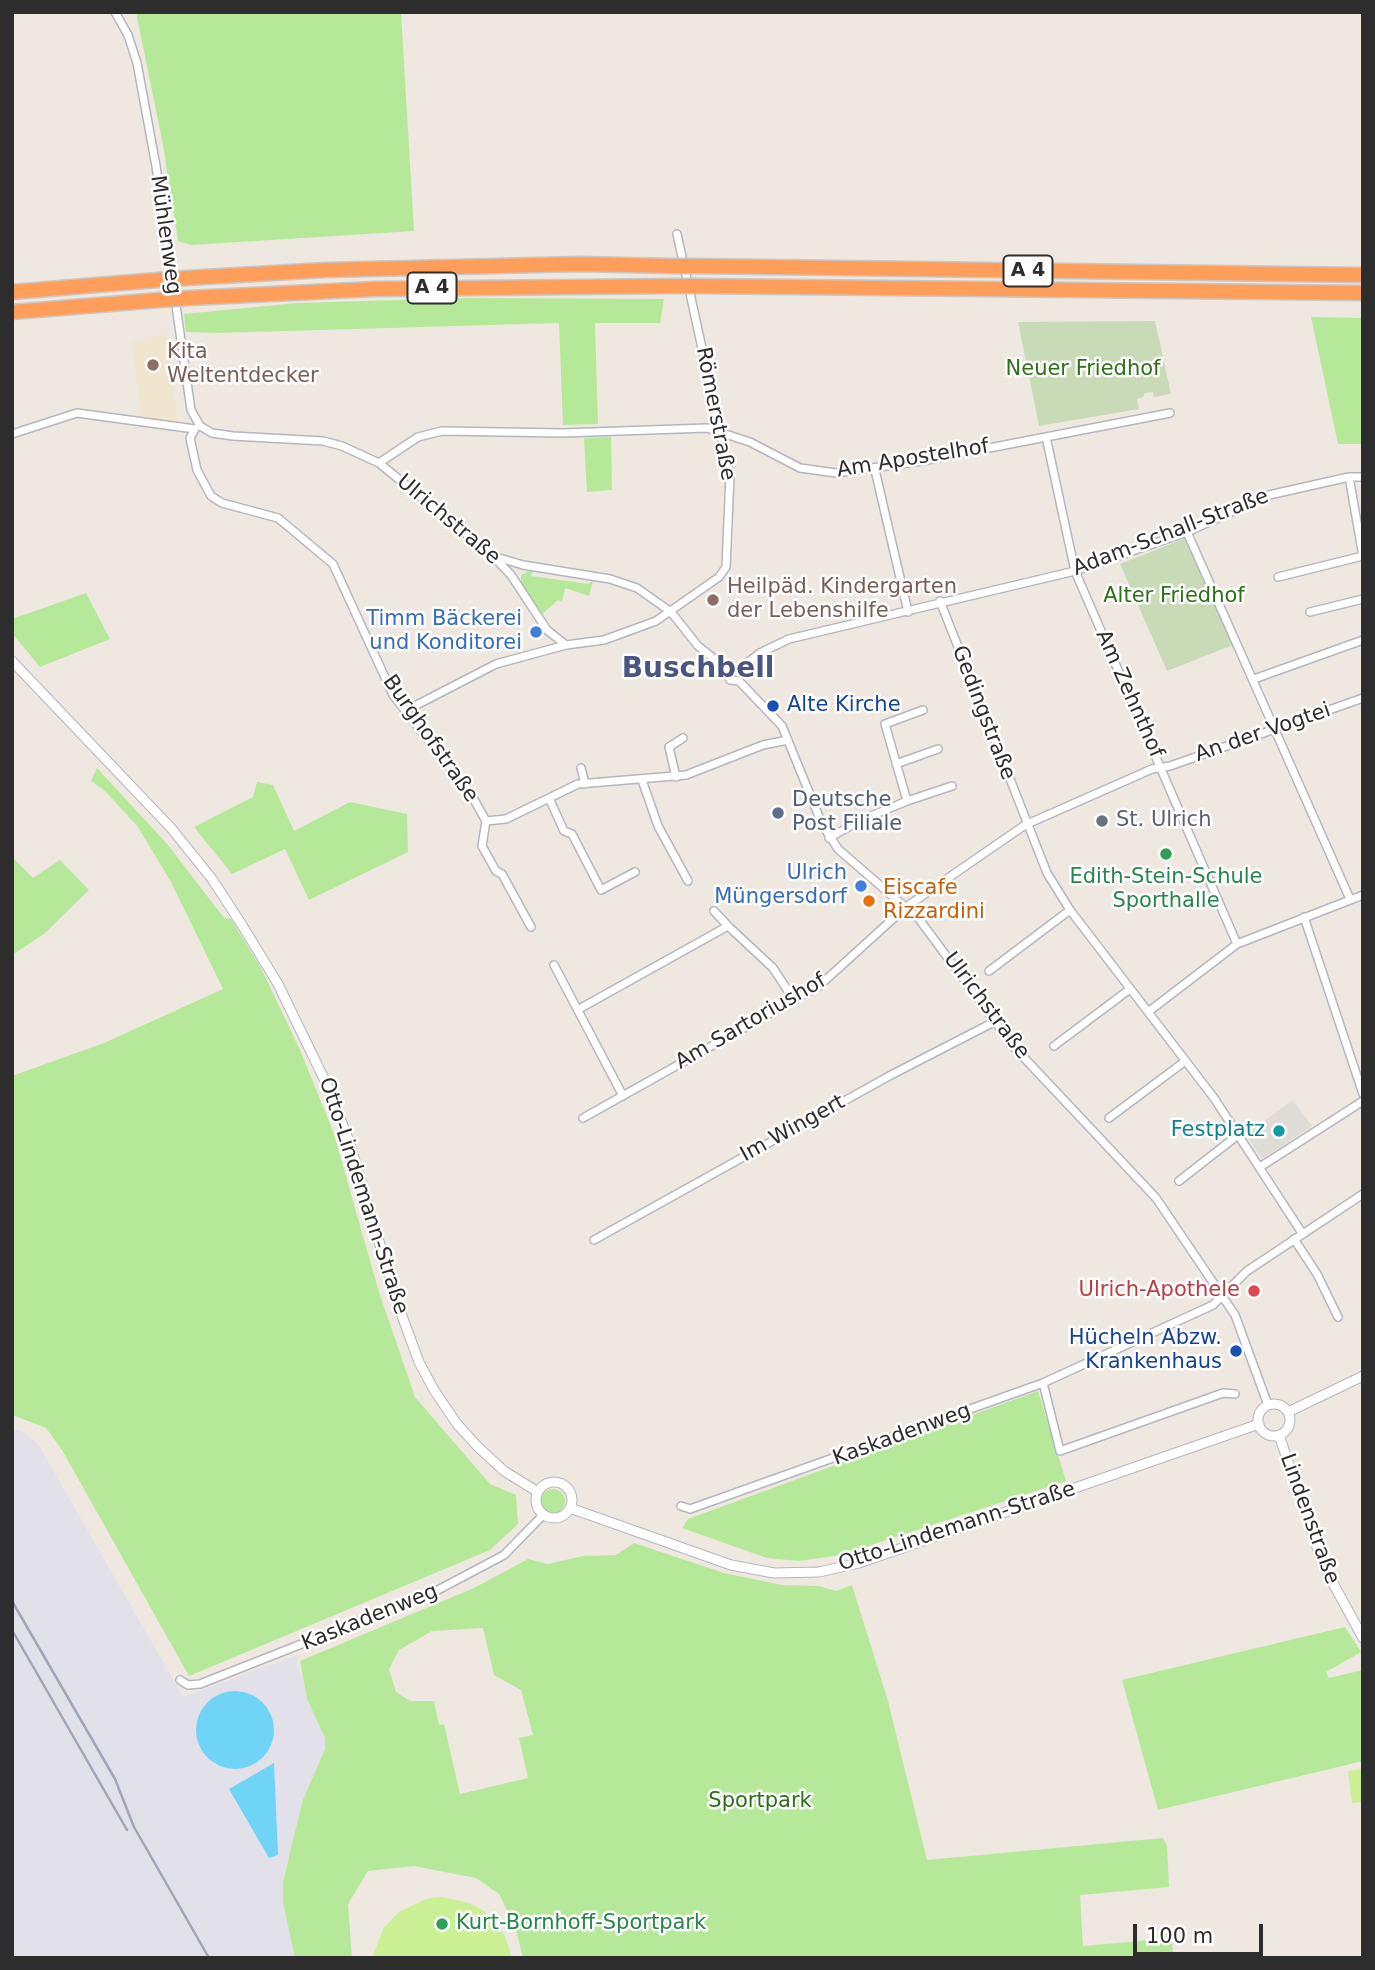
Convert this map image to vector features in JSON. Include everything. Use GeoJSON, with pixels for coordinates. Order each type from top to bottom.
{"type":"FeatureCollection","features":[{"type":"Feature","properties":{"kind":"highway","name":"A 4"},"geometry":{"type":"LineString","coordinates":[[12,292],[325,270],[580,264],[1363,275]]}},
{"type":"Feature","properties":{"kind":"highway","name":"A 4"},"geometry":{"type":"LineString","coordinates":[[12,312],[189,298],[374,289],[697,286],[1363,293]]}},
{"type":"Feature","properties":{"kind":"street","name":"Mühlenweg"},"geometry":{"type":"LineString","coordinates":[[115,12],[128,35],[136,63],[156,166],[191,410],[197,428]]}},
{"type":"Feature","properties":{"kind":"street","name":"Römerstraße"},"geometry":{"type":"LineString","coordinates":[[671,612],[719,577],[726,567],[730,476],[677,234]]}},
{"type":"Feature","properties":{"kind":"street"},"geometry":{"type":"LineString","coordinates":[[12,434],[77,413],[197,428]]}},
{"type":"Feature","properties":{"kind":"street","name":"Am Apostelhof"},"geometry":{"type":"LineString","coordinates":[[379,463],[418,437],[442,431],[563,433],[707,428],[750,442],[785,462],[816,472],[874,470],[1170,413]]}},
{"type":"Feature","properties":{"kind":"street","name":"Ulrichstraße"},"geometry":{"type":"LineString","coordinates":[[197,428],[233,436],[323,441],[342,446],[379,463],[492,555],[515,582],[545,628],[566,645]]}},
{"type":"Feature","properties":{"kind":"street","name":"Burghofstraße"},"geometry":{"type":"LineString","coordinates":[[197,428],[190,438],[203,486],[216,500],[278,518],[333,564],[349,606],[405,711],[472,796],[486,821],[506,819],[585,784],[695,773],[763,746],[789,740]]}},
{"type":"Feature","properties":{"kind":"street","name":"Am Zehnthof"},"geometry":{"type":"LineString","coordinates":[[1046,437],[1075,571],[1237,944]]}},
{"type":"Feature","properties":{"kind":"street"},"geometry":{"type":"LineString","coordinates":[[874,470],[908,612]]}},
{"type":"Feature","properties":{"kind":"street"},"geometry":{"type":"LineString","coordinates":[[1278,577],[1363,556],[1349,477]]}},
{"type":"Feature","properties":{"kind":"street","name":"Adam-Schall-Straße"},"geometry":{"type":"LineString","coordinates":[[742,667],[760,653],[789,639],[1075,571],[1187,532],[1269,495],[1349,477],[1363,477]]}},
{"type":"Feature","properties":{"kind":"street"},"geometry":{"type":"LineString","coordinates":[[1187,532],[1350,900]]}},
{"type":"Feature","properties":{"kind":"street"},"geometry":{"type":"LineString","coordinates":[[492,555],[523,565],[624,583],[648,594],[671,612],[704,652],[727,669],[728,678],[739,681],[744,677],[742,667],[734,664],[727,669]]}},
{"type":"Feature","properties":{"kind":"street"},"geometry":{"type":"LineString","coordinates":[[515,582],[516,571],[523,565]]}},
{"type":"Feature","properties":{"kind":"street"},"geometry":{"type":"LineString","coordinates":[[1310,612],[1363,599]]}},
{"type":"Feature","properties":{"kind":"street","name":"Gedingstraße"},"geometry":{"type":"LineString","coordinates":[[940,601],[1047,873],[1070,910],[1238,1135],[1302,1233]]}},
{"type":"Feature","properties":{"kind":"street"},"geometry":{"type":"LineString","coordinates":[[405,711],[496,664],[566,645],[627,634],[671,612]]}},
{"type":"Feature","properties":{"kind":"street"},"geometry":{"type":"LineString","coordinates":[[1254,679],[1363,640]]}},
{"type":"Feature","properties":{"kind":"street","name":"Otto-Lindemann-Straße"},"geometry":{"type":"LineString","coordinates":[[12,661],[171,828],[212,879],[242,925],[278,984],[328,1087],[350,1144],[398,1305],[429,1381],[457,1424],[478,1447],[504,1471],[538,1492]]}},
{"type":"Feature","properties":{"kind":"street","name":"Ulrichstraße"},"geometry":{"type":"LineString","coordinates":[[739,681],[782,726],[829,838],[846,858],[906,907],[938,942],[995,1022],[1030,1064],[1156,1198],[1222,1294]]}},
{"type":"Feature","properties":{"kind":"street","name":"An der Vogtei"},"geometry":{"type":"LineString","coordinates":[[906,907],[1026,825],[1152,769],[1363,698]]}},
{"type":"Feature","properties":{"kind":"street"},"geometry":{"type":"LineString","coordinates":[[907,801],[885,724],[923,710]]}},
{"type":"Feature","properties":{"kind":"street"},"geometry":{"type":"LineString","coordinates":[[676,777],[668,747],[683,738]]}},
{"type":"Feature","properties":{"kind":"street"},"geometry":{"type":"LineString","coordinates":[[896,764],[938,749]]}},
{"type":"Feature","properties":{"kind":"street"},"geometry":{"type":"LineString","coordinates":[[581,768],[585,784]]}},
{"type":"Feature","properties":{"kind":"street"},"geometry":{"type":"LineString","coordinates":[[642,780],[658,826],[688,881]]}},
{"type":"Feature","properties":{"kind":"street"},"geometry":{"type":"LineString","coordinates":[[829,838],[861,820],[952,786]]}},
{"type":"Feature","properties":{"kind":"street"},"geometry":{"type":"LineString","coordinates":[[549,798],[564,831],[572,834],[601,890],[635,873]]}},
{"type":"Feature","properties":{"kind":"street"},"geometry":{"type":"LineString","coordinates":[[486,821],[482,846],[496,872],[502,874],[531,927]]}},
{"type":"Feature","properties":{"kind":"street"},"geometry":{"type":"LineString","coordinates":[[1148,1012],[1237,944],[1363,895]]}},
{"type":"Feature","properties":{"kind":"street","name":"Am Sartoriushof"},"geometry":{"type":"LineString","coordinates":[[583,1118],[824,982],[906,907]]}},
{"type":"Feature","properties":{"kind":"street"},"geometry":{"type":"LineString","coordinates":[[989,971],[1070,910]]}},
{"type":"Feature","properties":{"kind":"street"},"geometry":{"type":"LineString","coordinates":[[714,911],[773,968],[794,1000]]}},
{"type":"Feature","properties":{"kind":"street"},"geometry":{"type":"LineString","coordinates":[[1304,916],[1363,1094]]}},
{"type":"Feature","properties":{"kind":"street"},"geometry":{"type":"LineString","coordinates":[[579,1009],[728,926]]}},
{"type":"Feature","properties":{"kind":"street"},"geometry":{"type":"LineString","coordinates":[[554,965],[622,1096]]}},
{"type":"Feature","properties":{"kind":"street"},"geometry":{"type":"LineString","coordinates":[[1054,1046],[1130,989]]}},
{"type":"Feature","properties":{"kind":"street","name":"Im Wingert"},"geometry":{"type":"LineString","coordinates":[[594,1240],[891,1075],[995,1022]]}},
{"type":"Feature","properties":{"kind":"street"},"geometry":{"type":"LineString","coordinates":[[1109,1118],[1184,1062]]}},
{"type":"Feature","properties":{"kind":"street"},"geometry":{"type":"LineString","coordinates":[[1260,1167],[1363,1101]]}},
{"type":"Feature","properties":{"kind":"street"},"geometry":{"type":"LineString","coordinates":[[1179,1181],[1238,1135]]}},
{"type":"Feature","properties":{"kind":"street","name":"Kaskadenweg"},"geometry":{"type":"LineString","coordinates":[[681,1506],[690,1509],[703,1505],[1043,1383],[1213,1305],[1247,1271],[1363,1194]]}},
{"type":"Feature","properties":{"kind":"street"},"geometry":{"type":"LineString","coordinates":[[1294,1239],[1317,1274],[1338,1317]]}},
{"type":"Feature","properties":{"kind":"street"},"geometry":{"type":"LineString","coordinates":[[1222,1294],[1235,1315],[1268,1405]]}},
{"type":"Feature","properties":{"kind":"street"},"geometry":{"type":"LineString","coordinates":[[1288,1412],[1363,1376]]}},
{"type":"Feature","properties":{"kind":"street"},"geometry":{"type":"LineString","coordinates":[[1043,1383],[1060,1451],[1223,1393],[1234,1394]]}},
{"type":"Feature","properties":{"kind":"street"},"geometry":{"type":"LineString","coordinates":[[1268,1405],[1279,1405],[1288,1412],[1288,1428],[1279,1435],[1269,1435],[1259,1424],[1261,1411],[1268,1405]]}},
{"type":"Feature","properties":{"kind":"street","name":"Otto-Lindemann-Straße"},"geometry":{"type":"LineString","coordinates":[[570,1508],[752,1570],[819,1572],[859,1563],[1259,1424]]}},
{"type":"Feature","properties":{"kind":"street","name":"Lindenstraße"},"geometry":{"type":"LineString","coordinates":[[1279,1435],[1323,1565],[1363,1638]]}},
{"type":"Feature","properties":{"kind":"street"},"geometry":{"type":"LineString","coordinates":[[559,1483],[569,1490],[570,1508],[558,1518],[543,1515],[537,1507],[538,1492],[547,1484],[559,1483]]}},
{"type":"Feature","properties":{"kind":"street","name":"Kaskadenweg"},"geometry":{"type":"LineString","coordinates":[[180,1680],[188,1685],[200,1684],[436,1591],[504,1555],[543,1515]]}},
{"type":"Feature","properties":{"kind":"shaded area","name":"Kita Weltentdecker"},"geometry":{"type":"Polygon","coordinates":[[[166,333],[178,423],[141,417],[132,343],[166,333]]]}},
{"type":"Feature","properties":{"kind":"shaded area","name":"Festplatz"},"geometry":{"type":"Polygon","coordinates":[[[1292,1100],[1312,1126],[1262,1159],[1246,1135],[1292,1100]]]}},
{"type":"Feature","properties":{"kind":"shaded area"},"geometry":{"type":"Polygon","coordinates":[[[19,1430],[38,1444],[183,1697],[297,1655],[297,1667],[303,1678],[307,1699],[325,1738],[325,1749],[302,1802],[283,1880],[283,1902],[295,1958],[12,1958],[12,1431],[19,1430]]]}},
{"type":"Feature","properties":{"kind":"green space"},"geometry":{"type":"Polygon","coordinates":[[[136,12],[401,12],[414,231],[191,245],[178,241],[163,145],[136,12]]]}},
{"type":"Feature","properties":{"kind":"green space"},"geometry":{"type":"Polygon","coordinates":[[[467,298],[664,299],[660,323],[595,323],[598,424],[563,425],[559,323],[217,333],[186,332],[184,314],[297,303],[467,298]]]}},
{"type":"Feature","properties":{"kind":"green space"},"geometry":{"type":"Polygon","coordinates":[[[1311,317],[1363,318],[1363,444],[1338,444],[1311,317]]]}},
{"type":"Feature","properties":{"kind":"green space","name":"Neuer Friedhof"},"geometry":{"type":"Polygon","coordinates":[[[1155,321],[1171,394],[1154,397],[1153,392],[1145,393],[1137,399],[1139,409],[1039,426],[1018,322],[1155,321]]]}},
{"type":"Feature","properties":{"kind":"green space"},"geometry":{"type":"Polygon","coordinates":[[[611,437],[612,490],[587,492],[584,438],[611,437]]]}},
{"type":"Feature","properties":{"kind":"green space","name":"Alter Friedhof"},"geometry":{"type":"Polygon","coordinates":[[[1186,538],[1233,645],[1167,671],[1120,564],[1186,538]]]}},
{"type":"Feature","properties":{"kind":"green space"},"geometry":{"type":"Polygon","coordinates":[[[533,571],[531,576],[589,584],[593,580],[589,596],[565,588],[562,602],[558,600],[541,615],[521,584],[521,575],[533,571]]]}},
{"type":"Feature","properties":{"kind":"green space"},"geometry":{"type":"Polygon","coordinates":[[[86,593],[110,639],[40,667],[12,633],[12,619],[86,593]]]}},
{"type":"Feature","properties":{"kind":"green space"},"geometry":{"type":"Polygon","coordinates":[[[97,768],[168,845],[224,918],[231,919],[261,968],[300,1050],[333,1131],[379,1292],[415,1397],[490,1484],[516,1495],[518,1524],[490,1550],[189,1676],[62,1450],[46,1428],[12,1415],[12,1076],[104,1043],[223,989],[171,882],[138,827],[106,792],[91,781],[97,768]]]}},
{"type":"Feature","properties":{"kind":"green space"},"geometry":{"type":"Polygon","coordinates":[[[257,782],[273,785],[294,831],[350,802],[407,814],[408,852],[309,900],[285,849],[232,874],[194,827],[253,797],[257,782]]]}},
{"type":"Feature","properties":{"kind":"green space"},"geometry":{"type":"Polygon","coordinates":[[[12,857],[33,878],[60,860],[89,890],[44,934],[12,955],[12,857]]]}},
{"type":"Feature","properties":{"kind":"green space"},"geometry":{"type":"Polygon","coordinates":[[[1038,1391],[1066,1481],[841,1555],[799,1561],[767,1558],[682,1528],[688,1519],[1038,1391]]]}},
{"type":"Feature","properties":{"kind":"green space"},"geometry":{"type":"Polygon","coordinates":[[[553,1489],[564,1496],[565,1501],[558,1512],[553,1513],[542,1506],[541,1501],[548,1490],[553,1489]]]}},
{"type":"Feature","properties":{"kind":"green space","name":"Sportpark"},"geometry":{"type":"Polygon","coordinates":[[[634,1543],[724,1573],[782,1585],[819,1586],[836,1591],[852,1585],[888,1701],[927,1860],[1163,1838],[1167,1846],[1169,1887],[1080,1895],[1083,1946],[1161,1939],[1166,1933],[1172,1933],[1173,1958],[523,1958],[515,1926],[499,1894],[476,1878],[414,1866],[368,1871],[348,1904],[352,1958],[295,1958],[283,1902],[283,1882],[302,1802],[325,1749],[325,1738],[307,1699],[300,1661],[474,1588],[528,1559],[548,1564],[583,1556],[616,1555],[634,1543]],[[483,1628],[432,1631],[399,1650],[389,1669],[396,1692],[410,1701],[434,1701],[439,1725],[444,1724],[460,1794],[528,1778],[519,1738],[533,1735],[521,1690],[494,1675],[483,1628]]]}},
{"type":"Feature","properties":{"kind":"green space"},"geometry":{"type":"Polygon","coordinates":[[[1345,1627],[1361,1652],[1326,1672],[1329,1678],[1363,1670],[1363,1761],[1158,1810],[1122,1680],[1345,1627]]]}},
{"type":"Feature","properties":{"kind":"green space"},"geometry":{"type":"Polygon","coordinates":[[[1363,1769],[1363,1802],[1352,1803],[1348,1771],[1363,1769]]]}},
{"type":"Feature","properties":{"kind":"green space","name":"Kurt-Bornhoff-Sportpark"},"geometry":{"type":"Polygon","coordinates":[[[441,1897],[470,1903],[484,1911],[505,1936],[512,1958],[372,1958],[383,1929],[399,1912],[426,1899],[441,1897]]]}},
{"type":"Feature","properties":{"kind":"water"},"geometry":{"type":"Polygon","coordinates":[[[235,1691],[250,1694],[263,1702],[271,1715],[274,1730],[271,1745],[263,1758],[250,1766],[235,1769],[220,1766],[207,1758],[199,1745],[196,1730],[199,1715],[207,1702],[220,1694],[235,1691]]]}},
{"type":"Feature","properties":{"kind":"water"},"geometry":{"type":"Polygon","coordinates":[[[274,1763],[278,1855],[269,1858],[229,1789],[274,1763]]]}},
{"type":"Feature","properties":{"kind":"railway"},"geometry":{"type":"LineString","coordinates":[[12,1601],[115,1779],[134,1827],[209,1958]]}},
{"type":"Feature","properties":{"kind":"railway"},"geometry":{"type":"LineString","coordinates":[[12,1630],[127,1830]]}},
{"type":"Feature","properties":{"kind":"place","name":"Kita Weltentdecker"},"geometry":{"type":"Point","coordinates":[153,365]}},
{"type":"Feature","properties":{"kind":"place","name":"Heilpäd. Kindergarten der Lebenshilfe"},"geometry":{"type":"Point","coordinates":[713,600]}},
{"type":"Feature","properties":{"kind":"place","name":"Timm Bäckerei und Konditorei"},"geometry":{"type":"Point","coordinates":[536,632]}},
{"type":"Feature","properties":{"kind":"place","name":"Alte Kirche"},"geometry":{"type":"Point","coordinates":[773,706]}},
{"type":"Feature","properties":{"kind":"place","name":"Deutsche Post Filiale"},"geometry":{"type":"Point","coordinates":[778,813]}},
{"type":"Feature","properties":{"kind":"place","name":"St. Ulrich"},"geometry":{"type":"Point","coordinates":[1102,821]}},
{"type":"Feature","properties":{"kind":"place","name":"Edith-Stein-Schule Sporthalle"},"geometry":{"type":"Point","coordinates":[1166,854]}},
{"type":"Feature","properties":{"kind":"place","name":"Ulrich Müngersdorf"},"geometry":{"type":"Point","coordinates":[861,886]}},
{"type":"Feature","properties":{"kind":"place","name":"Eiscafe Rizzardini"},"geometry":{"type":"Point","coordinates":[869,901]}},
{"type":"Feature","properties":{"kind":"place","name":"Festplatz"},"geometry":{"type":"Point","coordinates":[1279,1131]}},
{"type":"Feature","properties":{"kind":"place","name":"Ulrich-Apothele"},"geometry":{"type":"Point","coordinates":[1254,1291]}},
{"type":"Feature","properties":{"kind":"place","name":"Hücheln Abzw. Krankenhaus"},"geometry":{"type":"Point","coordinates":[1236,1351]}},
{"type":"Feature","properties":{"kind":"place","name":"Kurt-Bornhoff-Sportpark"},"geometry":{"type":"Point","coordinates":[442,1924]}},
{"type":"Feature","properties":{"kind":"district","name":"Buschbell"},"geometry":{"type":"Point","coordinates":[698,670]}}]}
